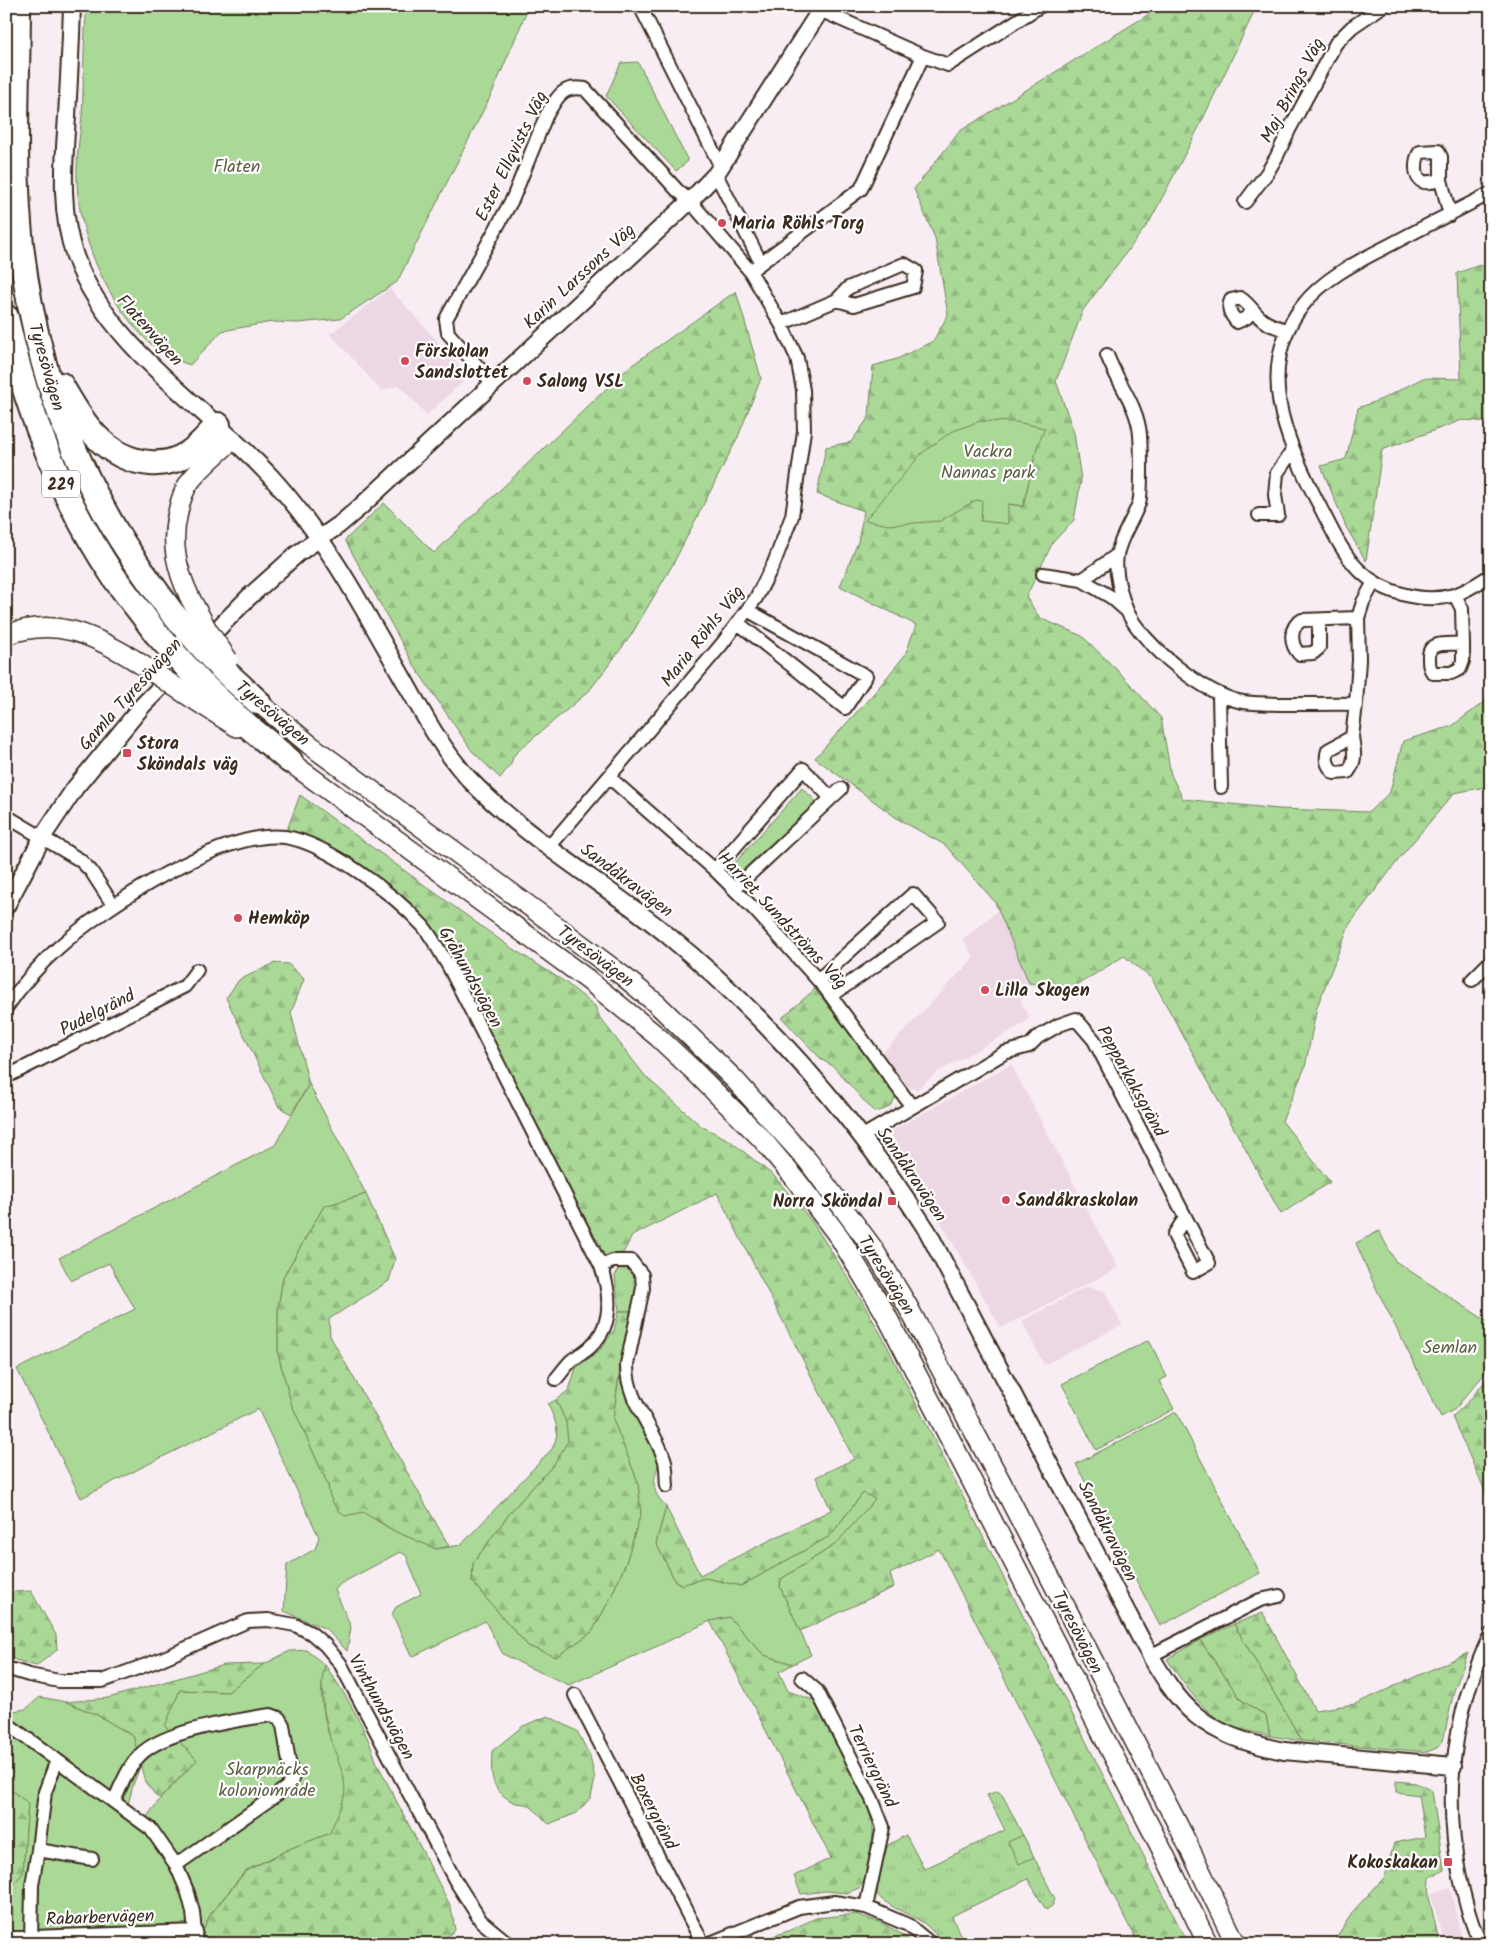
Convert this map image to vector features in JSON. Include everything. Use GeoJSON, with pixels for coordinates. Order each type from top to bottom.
{"type":"FeatureCollection","features":[{"type":"Feature","properties":{"kind":"highway","name":"Tyresövägen"},"geometry":{"type":"LineString","coordinates":[[18,6],[16,188],[20,233],[25,279],[38,345],[55,402],[94,492],[130,554],[181,606],[224,663],[258,702]]}},
{"type":"Feature","properties":{"kind":"highway","name":"Tyresövägen"},"geometry":{"type":"LineString","coordinates":[[6,317],[20,374],[47,452],[79,520],[114,576],[196,690],[236,716],[290,761]]}},
{"type":"Feature","properties":{"kind":"highway"},"geometry":{"type":"LineString","coordinates":[[38,345],[87,427],[112,452],[139,462],[156,464],[185,456],[225,432]]}},
{"type":"Feature","properties":{"kind":"main road"},"geometry":{"type":"LineString","coordinates":[[181,606],[181,579],[175,559],[174,527],[180,503],[190,482],[204,465],[225,432]]}},
{"type":"Feature","properties":{"kind":"main road"},"geometry":{"type":"LineString","coordinates":[[6,635],[19,630],[36,628],[70,630],[92,637],[196,690]]}},
{"type":"Feature","properties":{"kind":"main road","name":"Tyresövägen"},"geometry":{"type":"LineString","coordinates":[[258,702],[310,745],[556,925],[643,992],[696,1040],[808,1161],[872,1247],[907,1305],[1173,1816],[1236,1944]]}},
{"type":"Feature","properties":{"kind":"main road","name":"Tyresövägen"},"geometry":{"type":"LineString","coordinates":[[290,761],[587,979],[626,1010],[692,1068],[726,1101],[760,1138],[820,1211],[840,1238],[884,1311],[1151,1829],[1208,1944]]}},
{"type":"Feature","properties":{"kind":"street","name":"Flatenvägen"},"geometry":{"type":"LineString","coordinates":[[72,6],[64,187],[67,226],[74,255],[103,309],[118,328],[148,361],[270,476],[304,516],[319,538]]}},
{"type":"Feature","properties":{"kind":"street"},"geometry":{"type":"LineString","coordinates":[[640,6],[761,263]]}},
{"type":"Feature","properties":{"kind":"street"},"geometry":{"type":"LineString","coordinates":[[820,8],[923,56],[948,64],[1040,6]]}},
{"type":"Feature","properties":{"kind":"street","name":"Maj Brings Väg"},"geometry":{"type":"LineString","coordinates":[[1245,202],[1278,156],[1298,113],[1336,43],[1352,27],[1383,6]]}},
{"type":"Feature","properties":{"kind":"street","name":"Karin Larssons Väg"},"geometry":{"type":"LineString","coordinates":[[319,538],[359,508],[496,383],[531,348],[690,201],[719,171],[820,8]]}},
{"type":"Feature","properties":{"kind":"street"},"geometry":{"type":"LineString","coordinates":[[690,201],[750,271],[860,190],[923,56]]}},
{"type":"Feature","properties":{"kind":"street","name":"Ester Ellqvists Väg"},"geometry":{"type":"LineString","coordinates":[[496,383],[488,378],[448,333],[446,319],[513,198],[546,116],[562,92],[574,87],[585,89],[677,190],[690,201]]}},
{"type":"Feature","properties":{"kind":"street"},"geometry":{"type":"LineString","coordinates":[[1441,180],[1450,214]]}},
{"type":"Feature","properties":{"kind":"street"},"geometry":{"type":"LineString","coordinates":[[1491,193],[1413,232],[1337,275],[1320,287],[1304,303],[1286,330],[1276,376],[1283,421],[1293,450],[1332,530],[1360,571],[1374,582],[1409,595],[1429,598],[1454,594],[1478,584],[1491,575]]}},
{"type":"Feature","properties":{"kind":"street"},"geometry":{"type":"LineString","coordinates":[[781,324],[837,300],[848,288],[904,264],[916,271],[913,287],[854,305],[837,300]]}},
{"type":"Feature","properties":{"kind":"street","name":"Maria Röhls Väg"},"geometry":{"type":"LineString","coordinates":[[549,847],[738,623],[756,598],[774,563],[789,524],[800,467],[804,431],[803,390],[797,358],[781,324],[750,271]]}},
{"type":"Feature","properties":{"kind":"street"},"geometry":{"type":"LineString","coordinates":[[1253,311],[1264,322],[1286,330]]}},
{"type":"Feature","properties":{"kind":"street"},"geometry":{"type":"LineString","coordinates":[[1107,355],[1132,404],[1140,433],[1139,501],[1117,555],[1119,583],[1127,611]]}},
{"type":"Feature","properties":{"kind":"street"},"geometry":{"type":"LineString","coordinates":[[1259,515],[1278,515],[1275,495],[1277,473],[1293,450]]}},
{"type":"Feature","properties":{"kind":"street","name":"Gamla Tyresövägen"},"geometry":{"type":"LineString","coordinates":[[6,906],[43,836],[75,788],[142,705],[249,597],[297,554],[319,538]]}},
{"type":"Feature","properties":{"kind":"street","name":"Sandåkravägen"},"geometry":{"type":"LineString","coordinates":[[319,538],[335,560],[452,759],[466,775],[504,812],[663,932],[756,1014],[822,1085],[863,1136],[905,1195],[928,1232],[1150,1656],[1166,1684],[1181,1703],[1207,1724],[1232,1738],[1284,1752],[1453,1766]]}},
{"type":"Feature","properties":{"kind":"street"},"geometry":{"type":"LineString","coordinates":[[1082,580],[1117,555]]}},
{"type":"Feature","properties":{"kind":"street"},"geometry":{"type":"LineString","coordinates":[[1044,574],[1082,580],[1112,597],[1127,611],[1154,646],[1183,672],[1219,695],[1242,702],[1356,704]]}},
{"type":"Feature","properties":{"kind":"street"},"geometry":{"type":"LineString","coordinates":[[1352,737],[1359,660],[1358,618],[1363,602],[1374,582]]}},
{"type":"Feature","properties":{"kind":"street"},"geometry":{"type":"LineString","coordinates":[[1454,594],[1462,609],[1463,644]]}},
{"type":"Feature","properties":{"kind":"street"},"geometry":{"type":"LineString","coordinates":[[738,623],[845,708],[866,676],[747,610]]}},
{"type":"Feature","properties":{"kind":"street"},"geometry":{"type":"LineString","coordinates":[[1319,621],[1358,618]]}},
{"type":"Feature","properties":{"kind":"street"},"geometry":{"type":"LineString","coordinates":[[1219,695],[1221,787]]}},
{"type":"Feature","properties":{"kind":"street"},"geometry":{"type":"LineString","coordinates":[[715,870],[803,769],[831,798]]}},
{"type":"Feature","properties":{"kind":"street","name":"Harriet Sundströms Väg"},"geometry":{"type":"LineString","coordinates":[[609,777],[715,870],[818,980],[912,1106]]}},
{"type":"Feature","properties":{"kind":"street"},"geometry":{"type":"LineString","coordinates":[[734,889],[841,789]]}},
{"type":"Feature","properties":{"kind":"street"},"geometry":{"type":"LineString","coordinates":[[6,816],[43,836],[80,860],[96,878],[113,905]]}},
{"type":"Feature","properties":{"kind":"street","name":"Gråhundsvägen"},"geometry":{"type":"LineString","coordinates":[[6,1008],[18,991],[58,948],[113,905],[194,859],[230,845],[260,838],[285,837],[310,845],[334,856],[361,874],[403,906],[424,928],[449,967],[606,1278],[609,1298],[608,1319],[601,1334],[590,1347],[570,1362],[556,1379]]}},
{"type":"Feature","properties":{"kind":"street"},"geometry":{"type":"LineString","coordinates":[[818,980],[913,894],[938,922],[831,996]]}},
{"type":"Feature","properties":{"kind":"street"},"geometry":{"type":"LineString","coordinates":[[1472,980],[1491,961]]}},
{"type":"Feature","properties":{"kind":"street","name":"Pudelgränd"},"geometry":{"type":"LineString","coordinates":[[6,1077],[185,986],[197,970]]}},
{"type":"Feature","properties":{"kind":"street","name":"Pepparkaksgränd"},"geometry":{"type":"LineString","coordinates":[[863,1136],[1004,1053],[1029,1046],[1038,1037],[1059,1025],[1076,1019],[1094,1040],[1186,1218]]}},
{"type":"Feature","properties":{"kind":"street"},"geometry":{"type":"LineString","coordinates":[[601,1266],[613,1261],[631,1261],[642,1276],[643,1288],[627,1364],[627,1376],[632,1394],[664,1459],[667,1486]]}},
{"type":"Feature","properties":{"kind":"street"},"geometry":{"type":"LineString","coordinates":[[1150,1656],[1260,1600],[1279,1596]]}},
{"type":"Feature","properties":{"kind":"street","name":"Vinthundsvägen"},"geometry":{"type":"LineString","coordinates":[[6,1668],[30,1676],[59,1681],[102,1681],[157,1661],[248,1621],[268,1620],[296,1625],[310,1633],[340,1662],[455,1880],[481,1920],[509,1944]]}},
{"type":"Feature","properties":{"kind":"street"},"geometry":{"type":"LineString","coordinates":[[1481,1944],[1465,1900],[1454,1842],[1451,1804],[1455,1745],[1463,1707],[1479,1659],[1491,1634]]}},
{"type":"Feature","properties":{"kind":"street","name":"Terriergränd"},"geometry":{"type":"LineString","coordinates":[[802,1678],[817,1691],[872,1799],[883,1826],[866,1907]]}},
{"type":"Feature","properties":{"kind":"street","name":"Boxergränd"},"geometry":{"type":"LineString","coordinates":[[575,1695],[703,1944]]}},
{"type":"Feature","properties":{"kind":"street"},"geometry":{"type":"LineString","coordinates":[[114,1801],[129,1771],[140,1755],[151,1746],[183,1733],[221,1722],[271,1715],[279,1718],[283,1725],[292,1780],[286,1788],[176,1865]]}},
{"type":"Feature","properties":{"kind":"street"},"geometry":{"type":"LineString","coordinates":[[6,1723],[151,1828],[176,1865],[188,1893],[196,1938]]}},
{"type":"Feature","properties":{"kind":"street"},"geometry":{"type":"LineString","coordinates":[[31,1941],[32,1886],[44,1792],[57,1760]]}},
{"type":"Feature","properties":{"kind":"street"},"geometry":{"type":"LineString","coordinates":[[38,1850],[92,1859]]}},
{"type":"Feature","properties":{"kind":"street"},"geometry":{"type":"LineString","coordinates":[[708,1944],[799,1907],[834,1902],[866,1907],[908,1925],[931,1944]]}},
{"type":"Feature","properties":{"kind":"street","name":"Rabarbervägen"},"geometry":{"type":"LineString","coordinates":[[6,1938],[31,1941],[196,1938]]}},
{"type":"Feature","properties":{"kind":"shaded area","name":"Förskolan Sandslottet"},"geometry":{"type":"Polygon","coordinates":[[[390,289],[469,376],[427,415],[399,385],[382,391],[330,334],[390,289]]]}},
{"type":"Feature","properties":{"kind":"shaded area","name":"Lilla Skogen"},"geometry":{"type":"Polygon","coordinates":[[[1017,895],[1029,983],[1020,1001],[1030,1018],[938,1072],[917,1089],[909,1088],[883,1053],[974,958],[963,939],[1017,895]]]}},
{"type":"Feature","properties":{"kind":"shaded area","name":"Sandåkraskolan"},"geometry":{"type":"Polygon","coordinates":[[[1011,1064],[1118,1268],[1001,1328],[890,1132],[1011,1064]]]}},
{"type":"Feature","properties":{"kind":"shaded area"},"geometry":{"type":"Polygon","coordinates":[[[1086,1287],[1105,1291],[1122,1325],[1044,1365],[1022,1321],[1086,1287]]]}},
{"type":"Feature","properties":{"kind":"shaded area"},"geometry":{"type":"Polygon","coordinates":[[[1450,1887],[1461,1936],[1465,1944],[1444,1944],[1431,1894],[1450,1887]]]}},
{"type":"Feature","properties":{"kind":"green space","name":"Flaten"},"geometry":{"type":"Polygon","coordinates":[[[87,6],[529,6],[493,91],[397,282],[340,319],[298,323],[272,322],[222,331],[190,365],[160,351],[144,338],[130,322],[104,280],[83,225],[79,206],[77,169],[82,116],[87,6]]]}},
{"type":"Feature","properties":{"kind":"green space"},"geometry":{"type":"Polygon","coordinates":[[[1162,6],[1257,6],[1199,127],[1150,221],[1083,310],[1056,381],[1074,433],[1081,480],[1074,520],[1053,542],[1026,597],[1040,618],[1082,636],[1119,672],[1161,718],[1171,775],[1183,799],[1279,809],[1369,812],[1390,792],[1403,741],[1452,726],[1491,697],[1491,786],[1454,793],[1402,855],[1349,925],[1317,1007],[1305,1067],[1282,1121],[1330,1182],[1281,1214],[1152,979],[1124,956],[1069,990],[1029,983],[995,902],[945,845],[898,819],[815,758],[875,692],[905,655],[916,625],[840,586],[858,542],[864,511],[817,494],[826,447],[851,442],[869,417],[873,366],[897,359],[933,341],[948,315],[935,238],[914,189],[960,131],[1162,6]],[[1044,428],[976,500],[1023,506],[1037,447],[1044,428]]]}},
{"type":"Feature","properties":{"kind":"green space"},"geometry":{"type":"Polygon","coordinates":[[[638,62],[688,161],[676,171],[606,96],[621,63],[638,62]]]}},
{"type":"Feature","properties":{"kind":"green space"},"geometry":{"type":"Polygon","coordinates":[[[1480,265],[1491,270],[1491,422],[1462,420],[1382,450],[1366,561],[1346,527],[1321,466],[1346,459],[1358,408],[1382,399],[1423,378],[1461,379],[1457,273],[1480,265]]]}},
{"type":"Feature","properties":{"kind":"green space"},"geometry":{"type":"Polygon","coordinates":[[[736,291],[761,378],[738,437],[673,564],[630,637],[589,691],[517,752],[511,764],[500,778],[472,751],[415,667],[345,540],[384,503],[434,553],[628,368],[736,291]]]}},
{"type":"Feature","properties":{"kind":"green space","name":"Vackra Nannas park"},"geometry":{"type":"Polygon","coordinates":[[[980,421],[1016,422],[1045,428],[1037,447],[1023,506],[1008,504],[1008,524],[981,521],[982,501],[976,500],[940,521],[888,525],[865,520],[922,453],[951,432],[980,421]]]}},
{"type":"Feature","properties":{"kind":"green space"},"geometry":{"type":"Polygon","coordinates":[[[802,788],[817,802],[739,873],[732,866],[802,788]]]}},
{"type":"Feature","properties":{"kind":"green space"},"geometry":{"type":"Polygon","coordinates":[[[300,795],[510,947],[565,982],[595,1006],[600,1018],[646,1077],[701,1126],[729,1140],[774,1176],[811,1220],[849,1279],[882,1336],[1188,1944],[1138,1944],[939,1549],[890,1574],[894,1587],[800,1631],[780,1587],[781,1579],[836,1544],[863,1493],[830,1536],[741,1586],[705,1578],[683,1585],[675,1581],[656,1543],[666,1507],[700,1575],[831,1510],[816,1477],[854,1459],[717,1193],[632,1236],[623,1253],[606,1257],[600,1252],[437,935],[395,896],[285,835],[300,795]]]}},
{"type":"Feature","properties":{"kind":"green space"},"geometry":{"type":"Polygon","coordinates":[[[275,963],[288,964],[304,979],[291,1013],[309,1084],[291,1114],[279,1107],[226,998],[239,980],[275,963]]]}},
{"type":"Feature","properties":{"kind":"green space"},"geometry":{"type":"Polygon","coordinates":[[[815,989],[895,1091],[894,1100],[887,1108],[874,1112],[833,1066],[822,1060],[782,1018],[815,989]]]}},
{"type":"Feature","properties":{"kind":"green space"},"geometry":{"type":"Polygon","coordinates":[[[309,1084],[366,1194],[324,1206],[283,1277],[278,1307],[278,1354],[291,1403],[328,1485],[331,1499],[338,1509],[345,1516],[363,1512],[392,1530],[436,1549],[461,1545],[552,1449],[557,1431],[548,1404],[556,1400],[566,1422],[568,1441],[554,1464],[512,1510],[473,1563],[472,1581],[528,1646],[556,1657],[592,1632],[610,1599],[626,1563],[641,1513],[638,1482],[613,1419],[619,1377],[626,1397],[659,1463],[654,1486],[655,1491],[666,1507],[656,1543],[675,1581],[682,1585],[705,1578],[741,1586],[830,1536],[863,1493],[875,1499],[836,1544],[781,1579],[780,1587],[811,1655],[793,1664],[764,1655],[729,1617],[710,1621],[569,1685],[503,1654],[485,1621],[412,1657],[392,1614],[396,1607],[421,1594],[406,1555],[400,1552],[340,1584],[335,1590],[351,1627],[347,1651],[326,1629],[284,1611],[287,1565],[315,1549],[319,1537],[258,1409],[81,1498],[17,1369],[135,1309],[109,1263],[71,1281],[59,1258],[275,1145],[309,1084]]]}},
{"type":"Feature","properties":{"kind":"green space"},"geometry":{"type":"Polygon","coordinates":[[[366,1194],[395,1259],[389,1281],[329,1319],[330,1336],[449,1546],[436,1549],[392,1530],[376,1519],[345,1516],[336,1508],[329,1495],[328,1485],[291,1403],[278,1354],[278,1307],[283,1277],[324,1206],[366,1194]]]}},
{"type":"Feature","properties":{"kind":"green space","name":"Semlan"},"geometry":{"type":"Polygon","coordinates":[[[1379,1231],[1395,1261],[1491,1324],[1491,1366],[1455,1409],[1441,1417],[1370,1276],[1356,1243],[1379,1231]]]}},
{"type":"Feature","properties":{"kind":"green space"},"geometry":{"type":"Polygon","coordinates":[[[622,1267],[633,1269],[635,1274],[636,1290],[631,1311],[619,1311],[615,1277],[617,1270],[622,1267]]]}},
{"type":"Feature","properties":{"kind":"green space"},"geometry":{"type":"Polygon","coordinates":[[[619,1311],[631,1311],[621,1361],[613,1419],[638,1482],[641,1513],[626,1563],[610,1599],[592,1632],[556,1657],[528,1646],[472,1581],[473,1563],[512,1510],[554,1464],[566,1422],[556,1400],[569,1390],[576,1368],[600,1350],[614,1330],[619,1311]]]}},
{"type":"Feature","properties":{"kind":"green space"},"geometry":{"type":"Polygon","coordinates":[[[1149,1340],[1167,1377],[1159,1381],[1174,1409],[1096,1450],[1062,1384],[1149,1340]]]}},
{"type":"Feature","properties":{"kind":"green space"},"geometry":{"type":"Polygon","coordinates":[[[1491,1374],[1491,1504],[1452,1417],[1468,1402],[1491,1374]]]}},
{"type":"Feature","properties":{"kind":"green space"},"geometry":{"type":"Polygon","coordinates":[[[1176,1412],[1260,1573],[1160,1626],[1076,1464],[1176,1412]]]}},
{"type":"Feature","properties":{"kind":"green space"},"geometry":{"type":"Polygon","coordinates":[[[31,1591],[56,1635],[57,1650],[36,1666],[6,1657],[6,1596],[15,1592],[31,1591]]]}},
{"type":"Feature","properties":{"kind":"green space"},"geometry":{"type":"Polygon","coordinates":[[[1263,1613],[1315,1710],[1355,1704],[1468,1653],[1454,1691],[1443,1741],[1437,1748],[1427,1752],[1302,1741],[1234,1624],[1263,1613]]]}},
{"type":"Feature","properties":{"kind":"green space"},"geometry":{"type":"Polygon","coordinates":[[[729,1617],[764,1655],[793,1664],[779,1672],[788,1691],[813,1700],[867,1803],[873,1824],[873,1840],[864,1881],[859,1888],[847,1893],[826,1891],[801,1894],[794,1876],[831,1858],[710,1621],[729,1617]]]}},
{"type":"Feature","properties":{"kind":"green space"},"geometry":{"type":"Polygon","coordinates":[[[1234,1624],[1302,1741],[1270,1736],[1266,1716],[1241,1700],[1200,1640],[1234,1624]]]}},
{"type":"Feature","properties":{"kind":"green space"},"geometry":{"type":"Polygon","coordinates":[[[1200,1640],[1241,1700],[1266,1716],[1270,1736],[1236,1728],[1214,1716],[1196,1699],[1181,1679],[1167,1659],[1200,1640]]]}},
{"type":"Feature","properties":{"kind":"green space","name":"Skarpnäcks koloniområde"},"geometry":{"type":"Polygon","coordinates":[[[306,1650],[325,1665],[322,1684],[324,1713],[328,1732],[341,1769],[345,1790],[343,1802],[330,1833],[289,1849],[245,1871],[210,1915],[203,1930],[204,1944],[6,1944],[6,1893],[23,1873],[28,1803],[6,1786],[6,1710],[8,1712],[26,1709],[40,1697],[66,1702],[97,1715],[133,1736],[141,1764],[128,1805],[145,1819],[161,1798],[197,1760],[165,1726],[180,1690],[228,1692],[264,1664],[290,1651],[306,1650]]]}},
{"type":"Feature","properties":{"kind":"green space"},"geometry":{"type":"Polygon","coordinates":[[[264,1664],[228,1692],[180,1690],[166,1726],[197,1760],[160,1798],[157,1797],[145,1782],[133,1736],[97,1715],[66,1702],[108,1698],[224,1665],[264,1664]]]}},
{"type":"Feature","properties":{"kind":"green space"},"geometry":{"type":"Polygon","coordinates":[[[325,1665],[355,1712],[377,1763],[451,1907],[455,1930],[439,1944],[204,1944],[203,1930],[210,1915],[246,1871],[289,1849],[330,1833],[330,1739],[324,1711],[321,1678],[325,1665]]]}},
{"type":"Feature","properties":{"kind":"green space"},"geometry":{"type":"Polygon","coordinates":[[[548,1716],[577,1731],[590,1756],[595,1779],[591,1797],[577,1813],[549,1824],[530,1806],[513,1802],[499,1792],[493,1780],[491,1767],[492,1751],[523,1726],[548,1716]]]}},
{"type":"Feature","properties":{"kind":"green space"},"geometry":{"type":"Polygon","coordinates":[[[1396,1781],[1416,1783],[1432,1791],[1444,1870],[1430,1877],[1429,1897],[1439,1941],[1434,1944],[1332,1944],[1354,1910],[1385,1877],[1394,1843],[1425,1837],[1418,1795],[1396,1792],[1396,1781]]]}},
{"type":"Feature","properties":{"kind":"green space"},"geometry":{"type":"Polygon","coordinates":[[[6,1786],[28,1803],[23,1873],[6,1893],[6,1786]]]}},
{"type":"Feature","properties":{"kind":"green space"},"geometry":{"type":"Polygon","coordinates":[[[998,1791],[1003,1796],[1055,1899],[1052,1906],[1046,1910],[1028,1879],[952,1916],[964,1944],[943,1944],[925,1924],[891,1906],[877,1893],[878,1876],[886,1850],[888,1845],[906,1835],[924,1869],[1005,1830],[987,1795],[998,1791]]]}},
{"type":"Feature","properties":{"kind":"green space"},"geometry":{"type":"Polygon","coordinates":[[[1023,1835],[1034,1857],[1019,1864],[1008,1842],[1023,1835]]]}},
{"type":"Feature","properties":{"kind":"green space"},"geometry":{"type":"Polygon","coordinates":[[[856,1914],[893,1929],[913,1944],[750,1944],[788,1931],[816,1918],[856,1914]]]}},
{"type":"Feature","properties":{"kind":"place","name":"Maria Röhls Torg"},"geometry":{"type":"Point","coordinates":[722,223]}},
{"type":"Feature","properties":{"kind":"place","name":"Förskolan Sandslottet"},"geometry":{"type":"Point","coordinates":[405,361]}},
{"type":"Feature","properties":{"kind":"place","name":"Salong VSL"},"geometry":{"type":"Point","coordinates":[527,381]}},
{"type":"Feature","properties":{"kind":"place","name":"Stora Sköndals väg"},"geometry":{"type":"Point","coordinates":[127,753]}},
{"type":"Feature","properties":{"kind":"place","name":"Hemköp"},"geometry":{"type":"Point","coordinates":[238,918]}},
{"type":"Feature","properties":{"kind":"place","name":"Lilla Skogen"},"geometry":{"type":"Point","coordinates":[985,990]}},
{"type":"Feature","properties":{"kind":"place","name":"Sandåkraskolan"},"geometry":{"type":"Point","coordinates":[1006,1200]}},
{"type":"Feature","properties":{"kind":"place","name":"Norra Sköndal"},"geometry":{"type":"Point","coordinates":[892,1201]}},
{"type":"Feature","properties":{"kind":"place","name":"Kokoskakan"},"geometry":{"type":"Point","coordinates":[1448,1862]}}]}
